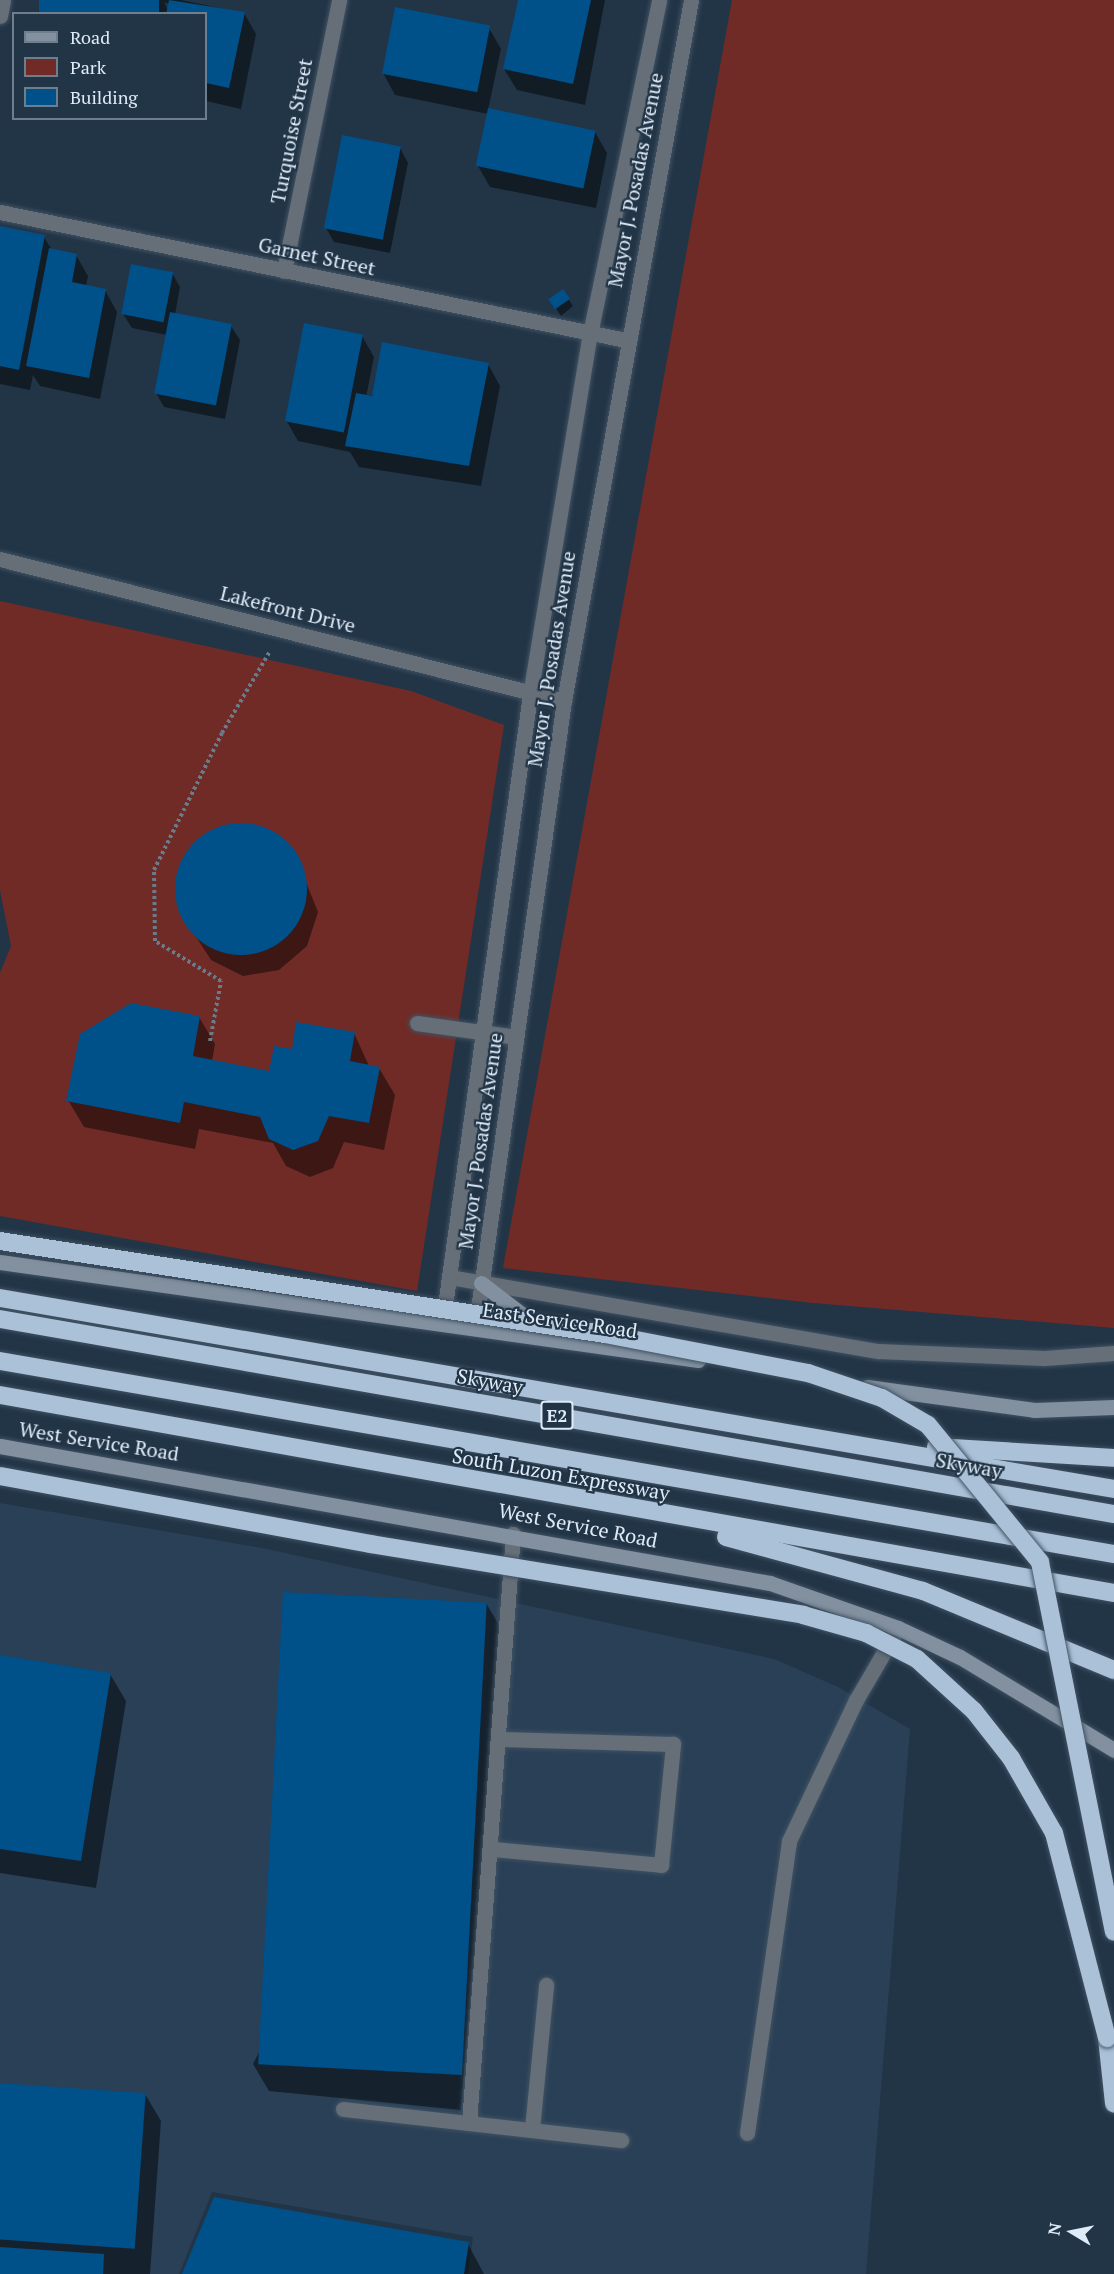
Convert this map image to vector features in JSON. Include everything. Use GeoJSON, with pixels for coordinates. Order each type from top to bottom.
{"type":"FeatureCollection","features":[{"type":"Feature","properties":{"kind":"highway"},"geometry":{"type":"LineString","coordinates":[[0,1241],[605,1334],[808,1373],[882,1398],[927,1425],[1040,1562],[1114,1932]]}},
{"type":"Feature","properties":{"kind":"highway","name":"E2"},"geometry":{"type":"LineString","coordinates":[[0,1298],[1114,1489]]}},
{"type":"Feature","properties":{"kind":"highway","name":"Skyway"},"geometry":{"type":"LineString","coordinates":[[0,1319],[1114,1514]]}},
{"type":"Feature","properties":{"kind":"highway","name":"E2"},"geometry":{"type":"LineString","coordinates":[[0,1361],[1114,1554]]}},
{"type":"Feature","properties":{"kind":"highway","name":"South Luzon Expressway"},"geometry":{"type":"LineString","coordinates":[[0,1395],[626,1509],[1114,1593]]}},
{"type":"Feature","properties":{"kind":"highway"},"geometry":{"type":"LineString","coordinates":[[838,1442],[1114,1458]]}},
{"type":"Feature","properties":{"kind":"highway"},"geometry":{"type":"LineString","coordinates":[[0,1476],[371,1544],[803,1615],[866,1633],[917,1659],[974,1711],[1011,1758],[1054,1833],[1107,2038],[1114,2104]]}},
{"type":"Feature","properties":{"kind":"highway"},"geometry":{"type":"LineString","coordinates":[[626,1509],[923,1591],[1114,1670]]}},
{"type":"Feature","properties":{"kind":"main road","name":"East Service Road"},"geometry":{"type":"LineString","coordinates":[[0,1262],[554,1340],[960,1401],[1034,1410],[1114,1407]]}},
{"type":"Feature","properties":{"kind":"main road"},"geometry":{"type":"LineString","coordinates":[[481,1283],[554,1340]]}},
{"type":"Feature","properties":{"kind":"main road","name":"West Service Road"},"geometry":{"type":"LineString","coordinates":[[0,1446],[513,1534],[770,1583],[898,1628],[960,1657],[1114,1750]]}},
{"type":"Feature","properties":{"kind":"street"},"geometry":{"type":"LineString","coordinates":[[0,16],[3,0]]}},
{"type":"Feature","properties":{"kind":"street","name":"Turquoise Street"},"geometry":{"type":"LineString","coordinates":[[284,271],[339,0]]}},
{"type":"Feature","properties":{"kind":"street","name":"Mayor J. Posadas Avenue"},"geometry":{"type":"LineString","coordinates":[[442,1324],[530,695],[590,334],[659,0]]}},
{"type":"Feature","properties":{"kind":"street","name":"Mayor J. Posadas Avenue"},"geometry":{"type":"LineString","coordinates":[[475,1329],[564,701],[626,340],[691,0]]}},
{"type":"Feature","properties":{"kind":"street","name":"Garnet Street"},"geometry":{"type":"LineString","coordinates":[[0,212],[626,340]]}},
{"type":"Feature","properties":{"kind":"street","name":"Lakefront Drive"},"geometry":{"type":"LineString","coordinates":[[0,559],[284,629],[530,695],[564,701]]}},
{"type":"Feature","properties":{"kind":"street"},"geometry":{"type":"LineString","coordinates":[[417,1023],[516,1037]]}},
{"type":"Feature","properties":{"kind":"street"},"geometry":{"type":"LineString","coordinates":[[449,1277],[878,1352],[1044,1358],[1114,1353]]}},
{"type":"Feature","properties":{"kind":"street"},"geometry":{"type":"LineString","coordinates":[[469,2123],[493,1849],[513,1534]]}},
{"type":"Feature","properties":{"kind":"street"},"geometry":{"type":"LineString","coordinates":[[747,2133],[789,1841],[856,1700],[898,1628]]}},
{"type":"Feature","properties":{"kind":"street"},"geometry":{"type":"LineString","coordinates":[[493,1849],[661,1865],[673,1744],[501,1739]]}},
{"type":"Feature","properties":{"kind":"street"},"geometry":{"type":"LineString","coordinates":[[532,2129],[546,1986]]}},
{"type":"Feature","properties":{"kind":"street"},"geometry":{"type":"LineString","coordinates":[[343,2109],[621,2140]]}},
{"type":"Feature","properties":{"kind":"path"},"geometry":{"type":"LineString","coordinates":[[210,1041],[221,981],[155,940],[154,870],[222,733],[284,629]]}},
{"type":"Feature","properties":{"kind":"shaded area"},"geometry":{"type":"Polygon","coordinates":[[[0,1503],[262,1548],[774,1659],[838,1687],[910,1729],[866,2274],[468,2274],[473,2237],[212,2192],[179,2274],[0,2274],[0,1503]]]}},
{"type":"Feature","properties":{"kind":"green space"},"geometry":{"type":"Polygon","coordinates":[[[732,0],[1114,0],[1114,1328],[813,1303],[503,1268],[732,0]]]}},
{"type":"Feature","properties":{"kind":"green space"},"geometry":{"type":"Polygon","coordinates":[[[0,601],[411,691],[504,725],[417,1291],[0,1216],[0,973],[11,946],[0,890],[0,601]]]}},
{"type":"Feature","properties":{"kind":"building"},"geometry":{"type":"Polygon","coordinates":[[[39,0],[159,0],[159,12],[39,12],[39,0]]]}},
{"type":"Feature","properties":{"kind":"building"},"geometry":{"type":"Polygon","coordinates":[[[169,0],[245,12],[229,88],[207,83],[207,12],[166,12],[169,0]]]}},
{"type":"Feature","properties":{"kind":"building"},"geometry":{"type":"Polygon","coordinates":[[[518,0],[591,0],[573,84],[503,69],[518,0]]]}},
{"type":"Feature","properties":{"kind":"building"},"geometry":{"type":"Polygon","coordinates":[[[395,7],[490,26],[477,92],[382,74],[395,7]]]}},
{"type":"Feature","properties":{"kind":"building"},"geometry":{"type":"Polygon","coordinates":[[[488,108],[596,131],[583,189],[476,166],[488,108]]]}},
{"type":"Feature","properties":{"kind":"building"},"geometry":{"type":"Polygon","coordinates":[[[342,135],[401,146],[383,240],[324,228],[342,135]]]}},
{"type":"Feature","properties":{"kind":"building"},"geometry":{"type":"Polygon","coordinates":[[[0,226],[45,235],[19,370],[0,366],[0,226]]]}},
{"type":"Feature","properties":{"kind":"building"},"geometry":{"type":"Polygon","coordinates":[[[49,248],[77,254],[72,282],[106,289],[89,378],[26,366],[49,248]]]}},
{"type":"Feature","properties":{"kind":"building"},"geometry":{"type":"Polygon","coordinates":[[[131,264],[173,272],[163,322],[121,314],[131,264]]]}},
{"type":"Feature","properties":{"kind":"building"},"geometry":{"type":"Polygon","coordinates":[[[563,289],[570,299],[555,309],[548,299],[563,289]]]}},
{"type":"Feature","properties":{"kind":"building"},"geometry":{"type":"Polygon","coordinates":[[[170,312],[232,324],[216,405],[154,393],[170,312]]]}},
{"type":"Feature","properties":{"kind":"building"},"geometry":{"type":"Polygon","coordinates":[[[304,323],[363,334],[344,433],[285,421],[304,323]]]}},
{"type":"Feature","properties":{"kind":"building"},"geometry":{"type":"Polygon","coordinates":[[[382,342],[489,363],[469,466],[345,446],[356,393],[372,396],[382,342]]]}},
{"type":"Feature","properties":{"kind":"building"},"geometry":{"type":"Polygon","coordinates":[[[241,823],[266,828],[287,843],[302,864],[307,889],[302,914],[287,935],[266,950],[241,955],[216,950],[195,935],[180,914],[175,889],[180,864],[195,843],[216,828],[241,823]]]}},
{"type":"Feature","properties":{"kind":"building"},"geometry":{"type":"Polygon","coordinates":[[[131,1003],[200,1016],[193,1056],[269,1071],[274,1046],[292,1049],[296,1022],[355,1032],[350,1061],[380,1067],[369,1123],[329,1116],[318,1141],[293,1150],[269,1139],[260,1117],[184,1102],[180,1123],[66,1101],[80,1034],[131,1003]]]}},
{"type":"Feature","properties":{"kind":"building"},"geometry":{"type":"Polygon","coordinates":[[[283,1592],[487,1603],[462,2075],[258,2064],[283,1592]]]}},
{"type":"Feature","properties":{"kind":"building"},"geometry":{"type":"Polygon","coordinates":[[[0,1655],[111,1673],[81,1861],[0,1849],[0,1655]]]}},
{"type":"Feature","properties":{"kind":"building"},"geometry":{"type":"Polygon","coordinates":[[[0,2083],[146,2093],[135,2249],[0,2239],[0,2083]]]}},
{"type":"Feature","properties":{"kind":"building"},"geometry":{"type":"Polygon","coordinates":[[[214,2197],[469,2242],[464,2274],[182,2274],[214,2197]]]}},
{"type":"Feature","properties":{"kind":"building"},"geometry":{"type":"Polygon","coordinates":[[[0,2247],[104,2254],[103,2274],[0,2274],[0,2247]]]}}]}
